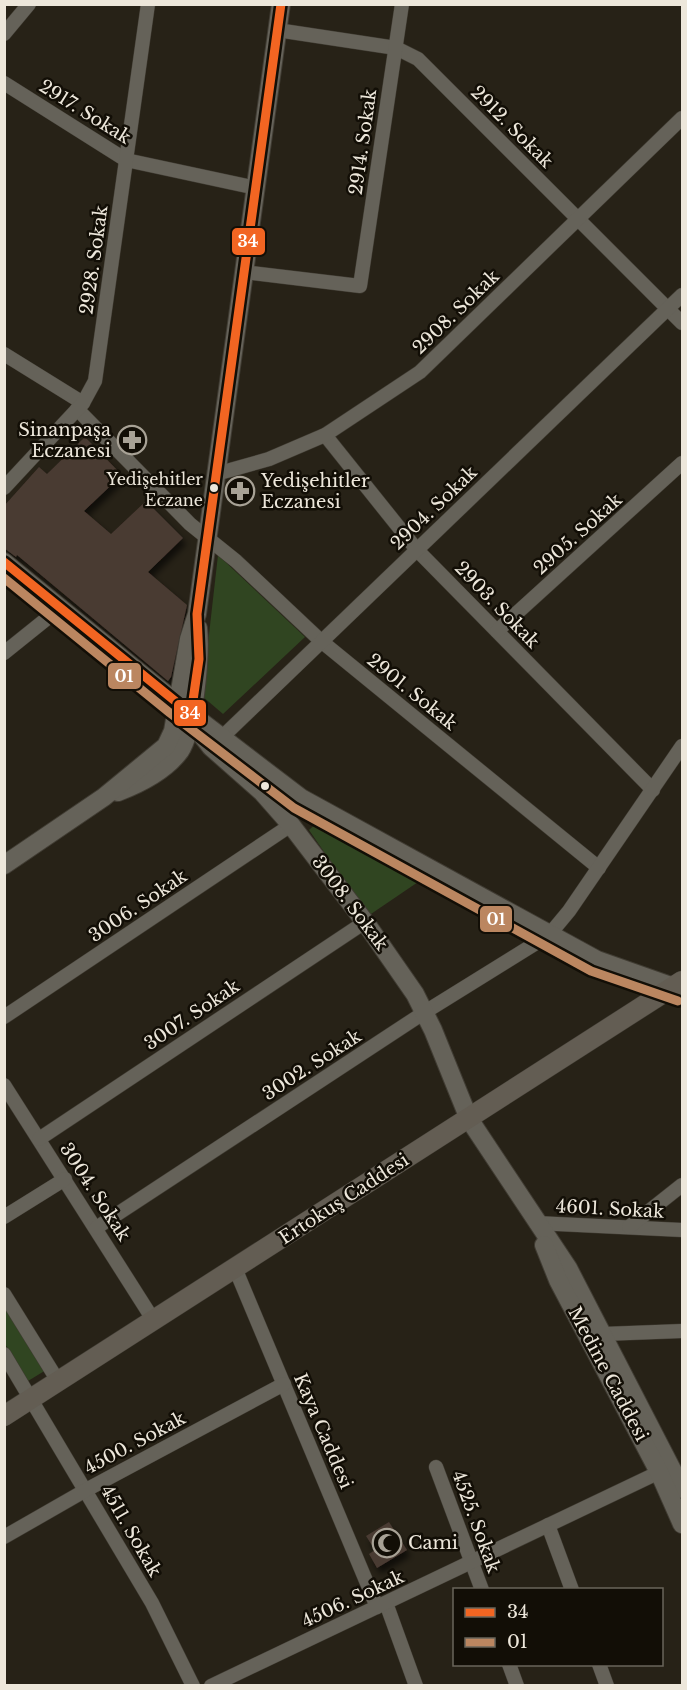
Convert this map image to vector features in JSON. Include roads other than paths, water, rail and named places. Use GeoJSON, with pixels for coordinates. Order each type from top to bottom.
{"type":"FeatureCollection","features":[{"type":"Feature","properties":{"kind":"main road","name":"Ertokuş Caddesi"},"geometry":{"type":"LineString","coordinates":[[4,1416],[680,986]]}},
{"type":"Feature","properties":{"kind":"street"},"geometry":{"type":"LineString","coordinates":[[4,34],[29,4]]}},
{"type":"Feature","properties":{"kind":"street","name":"2928. Sokak"},"geometry":{"type":"LineString","coordinates":[[4,488],[80,406],[95,381],[148,4]]}},
{"type":"Feature","properties":{"kind":"street"},"geometry":{"type":"LineString","coordinates":[[170,761],[185,741],[184,709],[189,639],[197,614],[281,4]]}},
{"type":"Feature","properties":{"kind":"street","name":"2914. Sokak"},"geometry":{"type":"LineString","coordinates":[[244,272],[360,286],[402,4]]}},
{"type":"Feature","properties":{"kind":"street","name":"2912. Sokak"},"geometry":{"type":"LineString","coordinates":[[277,30],[396,48],[411,54],[425,65],[682,323]]}},
{"type":"Feature","properties":{"kind":"street","name":"2917. Sokak"},"geometry":{"type":"LineString","coordinates":[[4,83],[126,160],[256,188]]}},
{"type":"Feature","properties":{"kind":"street","name":"2908. Sokak"},"geometry":{"type":"LineString","coordinates":[[216,474],[269,459],[325,435],[420,372],[682,118]]}},
{"type":"Feature","properties":{"kind":"street","name":"2904. Sokak"},"geometry":{"type":"LineString","coordinates":[[216,743],[682,295]]}},
{"type":"Feature","properties":{"kind":"street","name":"2901. Sokak"},"geometry":{"type":"LineString","coordinates":[[4,354],[80,406],[173,508],[236,561],[321,642],[599,868]]}},
{"type":"Feature","properties":{"kind":"street","name":"2903. Sokak"},"geometry":{"type":"LineString","coordinates":[[325,435],[417,550],[653,790]]}},
{"type":"Feature","properties":{"kind":"street","name":"2905. Sokak"},"geometry":{"type":"LineString","coordinates":[[497,631],[682,463]]}},
{"type":"Feature","properties":{"kind":"street"},"geometry":{"type":"LineString","coordinates":[[4,562],[184,709],[216,743],[310,803],[549,935],[619,969],[680,986]]}},
{"type":"Feature","properties":{"kind":"street"},"geometry":{"type":"LineString","coordinates":[[4,653],[60,608]]}},
{"type":"Feature","properties":{"kind":"street"},"geometry":{"type":"LineString","coordinates":[[4,865],[104,797],[166,746],[184,709]]}},
{"type":"Feature","properties":{"kind":"street"},"geometry":{"type":"LineString","coordinates":[[104,797],[142,782],[190,749],[216,743]]}},
{"type":"Feature","properties":{"kind":"street","name":"3008. Sokak"},"geometry":{"type":"LineString","coordinates":[[216,743],[291,825],[365,922],[425,1012],[469,1119]]}},
{"type":"Feature","properties":{"kind":"street"},"geometry":{"type":"LineString","coordinates":[[549,935],[599,868],[682,746]]}},
{"type":"Feature","properties":{"kind":"street","name":"3006. Sokak"},"geometry":{"type":"LineString","coordinates":[[4,1017],[291,825]]}},
{"type":"Feature","properties":{"kind":"street","name":"3007. Sokak"},"geometry":{"type":"LineString","coordinates":[[39,1139],[365,922]]}},
{"type":"Feature","properties":{"kind":"street","name":"3002. Sokak"},"geometry":{"type":"LineString","coordinates":[[96,1228],[425,1012],[549,935]]}},
{"type":"Feature","properties":{"kind":"street","name":"3004. Sokak"},"geometry":{"type":"LineString","coordinates":[[4,1085],[154,1321]]}},
{"type":"Feature","properties":{"kind":"street","name":"Medine Caddesi"},"geometry":{"type":"LineString","coordinates":[[469,1119],[536,1224],[568,1268],[603,1334],[665,1469],[682,1524]]}},
{"type":"Feature","properties":{"kind":"street"},"geometry":{"type":"LineString","coordinates":[[4,1217],[65,1179]]}},
{"type":"Feature","properties":{"kind":"street"},"geometry":{"type":"LineString","coordinates":[[629,1227],[682,1185]]}},
{"type":"Feature","properties":{"kind":"street","name":"Medine Caddesi"},"geometry":{"type":"LineString","coordinates":[[536,1224],[558,1280],[665,1469],[682,1489]]}},
{"type":"Feature","properties":{"kind":"street","name":"4601. Sokak"},"geometry":{"type":"LineString","coordinates":[[536,1224],[682,1230]]}},
{"type":"Feature","properties":{"kind":"street","name":"Kaya Caddesi"},"geometry":{"type":"LineString","coordinates":[[235,1268],[416,1686]]}},
{"type":"Feature","properties":{"kind":"street"},"geometry":{"type":"LineString","coordinates":[[4,1294],[58,1381]]}},
{"type":"Feature","properties":{"kind":"street"},"geometry":{"type":"LineString","coordinates":[[603,1334],[682,1331]]}},
{"type":"Feature","properties":{"kind":"street","name":"4511. Sokak"},"geometry":{"type":"LineString","coordinates":[[4,1354],[33,1398],[152,1603],[193,1686]]}},
{"type":"Feature","properties":{"kind":"street","name":"4500. Sokak"},"geometry":{"type":"LineString","coordinates":[[4,1537],[86,1490],[284,1384]]}},
{"type":"Feature","properties":{"kind":"street","name":"4525. Sokak"},"geometry":{"type":"LineString","coordinates":[[436,1467],[481,1588]]}},
{"type":"Feature","properties":{"kind":"street","name":"4506. Sokak"},"geometry":{"type":"LineString","coordinates":[[211,1686],[665,1469]]}},
{"type":"Feature","properties":{"kind":"street"},"geometry":{"type":"LineString","coordinates":[[548,1525],[571,1588]]}},
{"type":"Feature","properties":{"kind":"street"},"geometry":{"type":"LineString","coordinates":[[509,1666],[517,1686]]}},
{"type":"Feature","properties":{"kind":"street"},"geometry":{"type":"LineString","coordinates":[[599,1666],[607,1686]]}},
{"type":"Feature","properties":{"kind":"place","name":"Sinanpaşa Eczanesi"},"geometry":{"type":"Point","coordinates":[132,440]}},
{"type":"Feature","properties":{"kind":"place","name":"Yedişehitler Eczane"},"geometry":{"type":"Point","coordinates":[214,488]}},
{"type":"Feature","properties":{"kind":"place","name":"Yedişehitler Eczanesi"},"geometry":{"type":"Point","coordinates":[240,491]}},
{"type":"Feature","properties":{"kind":"place","name":"Cami"},"geometry":{"type":"Point","coordinates":[387,1543]}}]}
